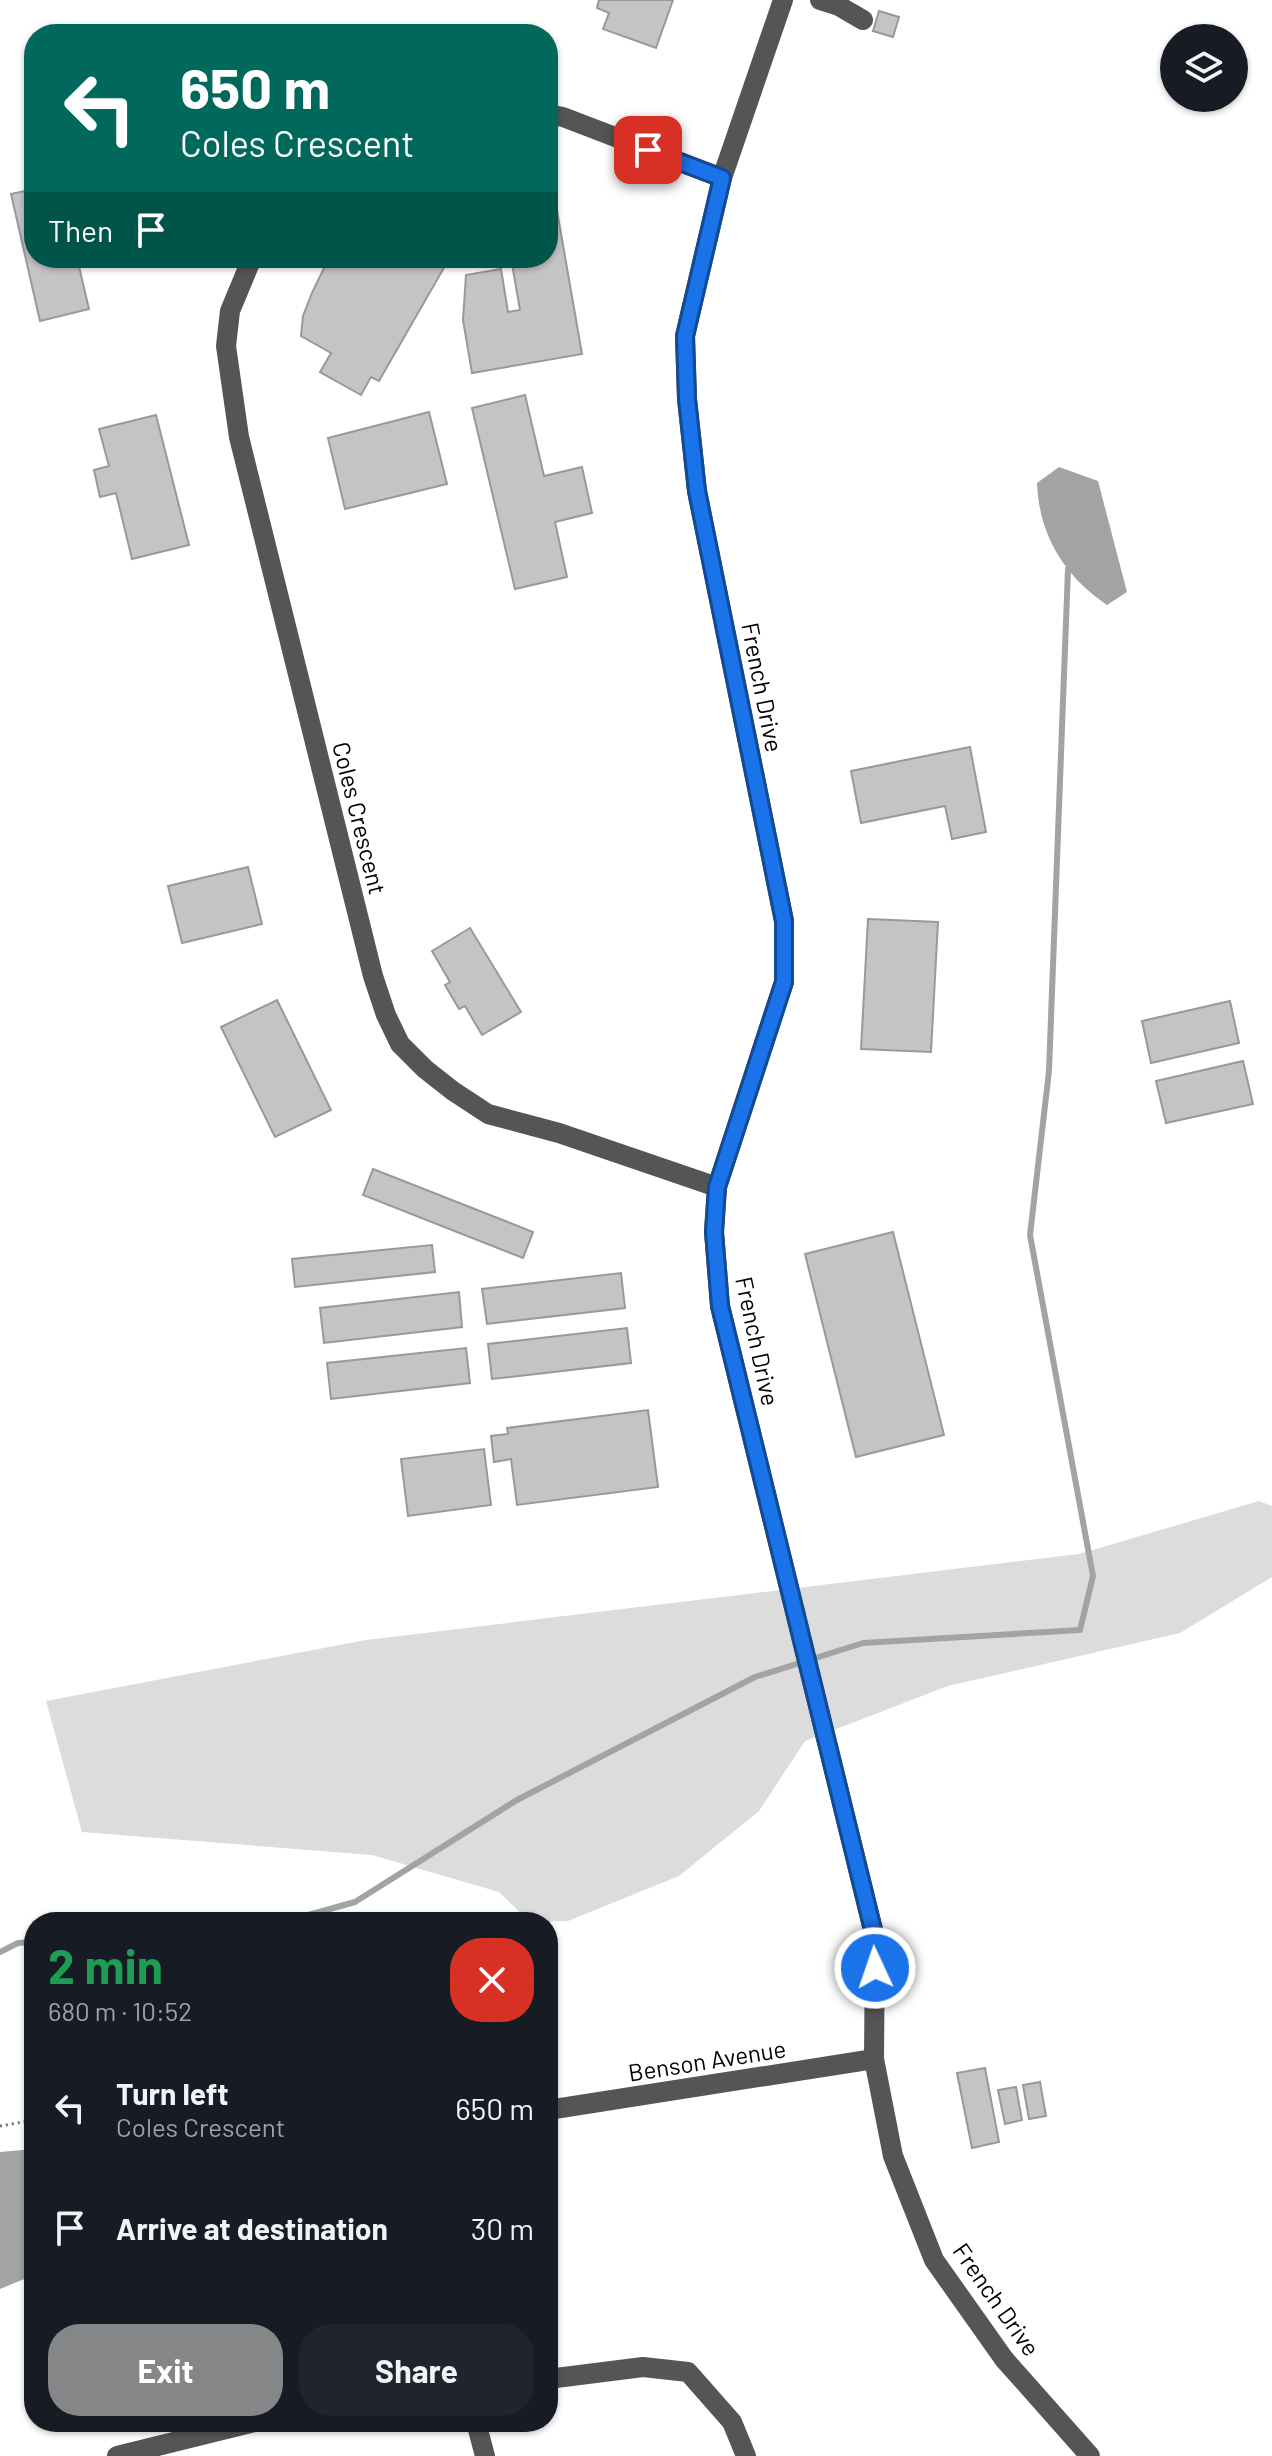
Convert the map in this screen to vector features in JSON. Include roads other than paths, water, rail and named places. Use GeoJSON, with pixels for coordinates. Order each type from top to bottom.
{"type":"FeatureCollection","features":[{"type":"Feature","properties":{"kind":"street","name":"French Drive"},"geometry":{"type":"LineString","coordinates":[[783,0],[722,178],[685,336],[687,399],[697,491],[784,921],[785,945],[784,982],[717,1187],[714,1232],[720,1306],[875,1938],[874,2059],[893,2156],[934,2260],[1004,2359],[1090,2456]]}},
{"type":"Feature","properties":{"kind":"street"},"geometry":{"type":"LineString","coordinates":[[820,0],[855,11]]}},
{"type":"Feature","properties":{"kind":"street"},"geometry":{"type":"LineString","coordinates":[[558,116],[722,178]]}},
{"type":"Feature","properties":{"kind":"street","name":"Coles Crescent"},"geometry":{"type":"LineString","coordinates":[[248,268],[230,311],[226,346],[239,437],[373,976],[400,1044],[425,1069],[488,1114],[559,1133],[717,1187]]}},
{"type":"Feature","properties":{"kind":"street","name":"Benson Avenue"},"geometry":{"type":"LineString","coordinates":[[558,2108],[874,2059]]}},
{"type":"Feature","properties":{"kind":"street"},"geometry":{"type":"LineString","coordinates":[[558,2378],[643,2367],[688,2372],[732,2422],[746,2456]]}},
{"type":"Feature","properties":{"kind":"street"},"geometry":{"type":"LineString","coordinates":[[117,2456],[183,2432]]}},
{"type":"Feature","properties":{"kind":"street"},"geometry":{"type":"LineString","coordinates":[[195,2432],[201,2456]]}},
{"type":"Feature","properties":{"kind":"street"},"geometry":{"type":"LineString","coordinates":[[479,2432],[485,2456]]}},
{"type":"Feature","properties":{"kind":"waterway"},"geometry":{"type":"LineString","coordinates":[[319,1912],[355,1902],[517,1800],[755,1677],[863,1643],[1080,1630],[1093,1576],[1030,1235],[1049,1071],[1068,569]]}},
{"type":"Feature","properties":{"kind":"waterway"},"geometry":{"type":"LineString","coordinates":[[0,1952],[24,1943]]}}]}
